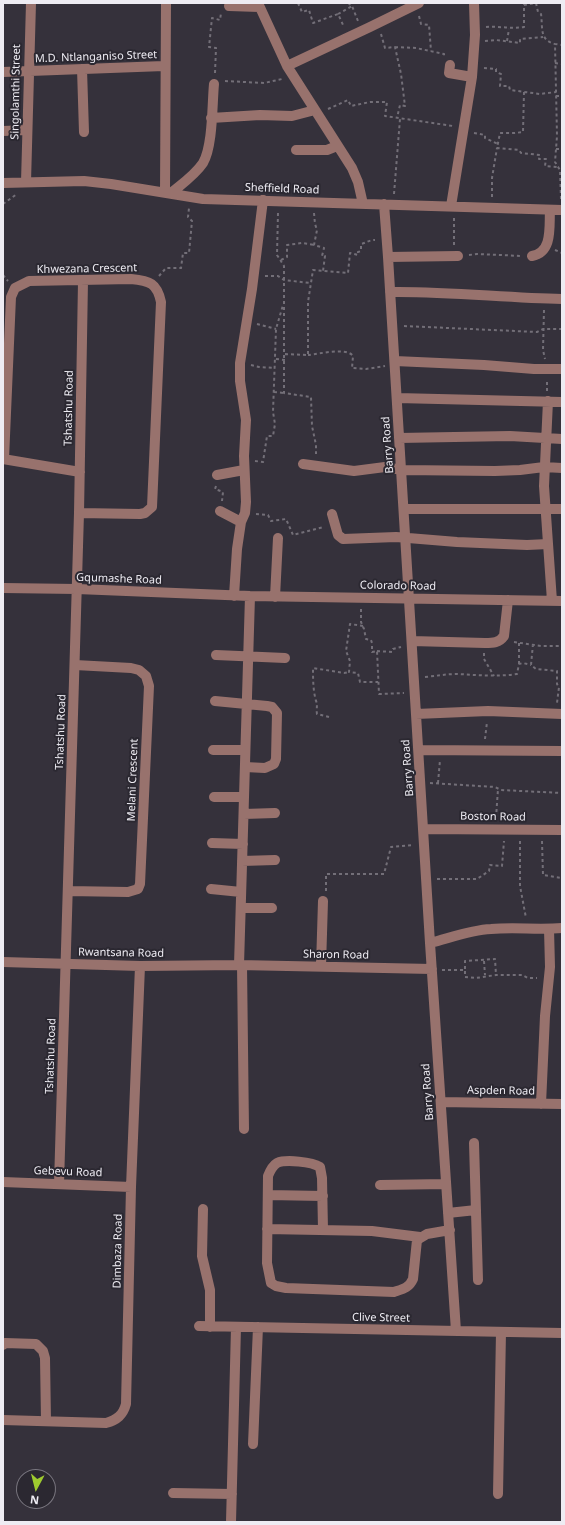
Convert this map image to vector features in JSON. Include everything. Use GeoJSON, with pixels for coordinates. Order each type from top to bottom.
{"type":"FeatureCollection","features":[{"type":"Feature","properties":{"kind":"street","name":"Singolamthi Street"},"geometry":{"type":"LineString","coordinates":[[26,182],[30,3]]}},
{"type":"Feature","properties":{"kind":"street","name":"M.D. Ntlanganiso Street"},"geometry":{"type":"LineString","coordinates":[[166,3],[164,66],[168,193]]}},
{"type":"Feature","properties":{"kind":"street"},"geometry":{"type":"LineString","coordinates":[[289,69],[348,37],[418,3]]}},
{"type":"Feature","properties":{"kind":"street"},"geometry":{"type":"LineString","coordinates":[[452,207],[473,72],[475,42],[474,3]]}},
{"type":"Feature","properties":{"kind":"street"},"geometry":{"type":"LineString","coordinates":[[229,6],[258,5],[289,69],[356,176],[363,204]]}},
{"type":"Feature","properties":{"kind":"street"},"geometry":{"type":"LineString","coordinates":[[450,65],[449,73],[473,72]]}},
{"type":"Feature","properties":{"kind":"street","name":"M.D. Ntlanganiso Street"},"geometry":{"type":"LineString","coordinates":[[3,72],[164,66]]}},
{"type":"Feature","properties":{"kind":"street"},"geometry":{"type":"LineString","coordinates":[[82,70],[84,132]]}},
{"type":"Feature","properties":{"kind":"street"},"geometry":{"type":"LineString","coordinates":[[168,193],[198,169],[207,155],[210,145],[214,84]]}},
{"type":"Feature","properties":{"kind":"street"},"geometry":{"type":"LineString","coordinates":[[211,118],[260,115],[292,116],[316,112]]}},
{"type":"Feature","properties":{"kind":"street"},"geometry":{"type":"LineString","coordinates":[[3,131],[27,130]]}},
{"type":"Feature","properties":{"kind":"street"},"geometry":{"type":"LineString","coordinates":[[296,150],[327,150],[337,146]]}},
{"type":"Feature","properties":{"kind":"street","name":"Sheffield Road"},"geometry":{"type":"LineString","coordinates":[[3,183],[84,182],[111,184],[190,197],[558,210]]}},
{"type":"Feature","properties":{"kind":"street"},"geometry":{"type":"LineString","coordinates":[[234,596],[237,549],[246,502],[244,466],[246,420],[240,381],[240,363],[254,276],[263,200]]}},
{"type":"Feature","properties":{"kind":"street","name":"Barry Road"},"geometry":{"type":"LineString","coordinates":[[384,204],[402,470],[440,1102],[456,1331]]}},
{"type":"Feature","properties":{"kind":"street"},"geometry":{"type":"LineString","coordinates":[[532,256],[541,254],[547,246],[558,210]]}},
{"type":"Feature","properties":{"kind":"street"},"geometry":{"type":"LineString","coordinates":[[388,257],[458,256]]}},
{"type":"Feature","properties":{"kind":"street","name":"Khwezana Crescent"},"geometry":{"type":"LineString","coordinates":[[4,459],[11,297],[14,288],[29,281],[136,279],[148,282],[155,286]]}},
{"type":"Feature","properties":{"kind":"street","name":"Tshatshu Road"},"geometry":{"type":"LineString","coordinates":[[59,1184],[75,665],[83,281]]}},
{"type":"Feature","properties":{"kind":"street"},"geometry":{"type":"LineString","coordinates":[[79,513],[140,514],[145,513],[152,507],[161,302],[159,292],[155,286]]}},
{"type":"Feature","properties":{"kind":"street"},"geometry":{"type":"LineString","coordinates":[[390,292],[427,292],[562,299]]}},
{"type":"Feature","properties":{"kind":"street"},"geometry":{"type":"LineString","coordinates":[[395,364],[484,365],[562,369]]}},
{"type":"Feature","properties":{"kind":"street"},"geometry":{"type":"LineString","coordinates":[[397,398],[562,402]]}},
{"type":"Feature","properties":{"kind":"street"},"geometry":{"type":"LineString","coordinates":[[548,401],[544,467],[545,509],[548,544],[557,601]]}},
{"type":"Feature","properties":{"kind":"street"},"geometry":{"type":"LineString","coordinates":[[399,438],[510,436],[562,439]]}},
{"type":"Feature","properties":{"kind":"street"},"geometry":{"type":"LineString","coordinates":[[4,459],[80,472]]}},
{"type":"Feature","properties":{"kind":"street"},"geometry":{"type":"LineString","coordinates":[[303,464],[348,471],[385,467],[402,470],[507,471],[544,467],[562,468]]}},
{"type":"Feature","properties":{"kind":"street"},"geometry":{"type":"LineString","coordinates":[[217,475],[244,466]]}},
{"type":"Feature","properties":{"kind":"street"},"geometry":{"type":"LineString","coordinates":[[404,509],[562,509]]}},
{"type":"Feature","properties":{"kind":"street"},"geometry":{"type":"LineString","coordinates":[[220,511],[243,517]]}},
{"type":"Feature","properties":{"kind":"street"},"geometry":{"type":"LineString","coordinates":[[332,514],[338,535],[343,539],[391,537],[456,542],[527,545],[548,544]]}},
{"type":"Feature","properties":{"kind":"street"},"geometry":{"type":"LineString","coordinates":[[275,597],[278,538]]}},
{"type":"Feature","properties":{"kind":"street","name":"Gqumashe Road"},"geometry":{"type":"LineString","coordinates":[[3,588],[77,589],[234,596]]}},
{"type":"Feature","properties":{"kind":"street","name":"Colorado Road"},"geometry":{"type":"LineString","coordinates":[[234,596],[557,601]]}},
{"type":"Feature","properties":{"kind":"street"},"geometry":{"type":"LineString","coordinates":[[244,1129],[241,892],[250,596]]}},
{"type":"Feature","properties":{"kind":"street"},"geometry":{"type":"LineString","coordinates":[[412,644],[493,643],[501,640],[505,631],[508,600]]}},
{"type":"Feature","properties":{"kind":"street"},"geometry":{"type":"LineString","coordinates":[[216,655],[285,658]]}},
{"type":"Feature","properties":{"kind":"street","name":"Melani Crescent"},"geometry":{"type":"LineString","coordinates":[[68,891],[128,892],[138,889],[140,884],[148,686],[146,676],[139,670],[131,668],[75,665]]}},
{"type":"Feature","properties":{"kind":"street"},"geometry":{"type":"LineString","coordinates":[[215,702],[247,704],[272,707],[275,709],[278,716],[276,759],[274,764],[265,768],[245,767]]}},
{"type":"Feature","properties":{"kind":"street"},"geometry":{"type":"LineString","coordinates":[[416,714],[488,711],[559,714]]}},
{"type":"Feature","properties":{"kind":"street"},"geometry":{"type":"LineString","coordinates":[[213,750],[245,750]]}},
{"type":"Feature","properties":{"kind":"street"},"geometry":{"type":"LineString","coordinates":[[419,750],[562,751]]}},
{"type":"Feature","properties":{"kind":"street"},"geometry":{"type":"LineString","coordinates":[[214,796],[244,797]]}},
{"type":"Feature","properties":{"kind":"street"},"geometry":{"type":"LineString","coordinates":[[244,814],[275,813]]}},
{"type":"Feature","properties":{"kind":"street","name":"Boston Road"},"geometry":{"type":"LineString","coordinates":[[424,829],[562,830]]}},
{"type":"Feature","properties":{"kind":"street"},"geometry":{"type":"LineString","coordinates":[[212,843],[243,844]]}},
{"type":"Feature","properties":{"kind":"street"},"geometry":{"type":"LineString","coordinates":[[242,860],[275,860]]}},
{"type":"Feature","properties":{"kind":"street"},"geometry":{"type":"LineString","coordinates":[[211,889],[241,892]]}},
{"type":"Feature","properties":{"kind":"street"},"geometry":{"type":"LineString","coordinates":[[320,966],[323,901]]}},
{"type":"Feature","properties":{"kind":"street"},"geometry":{"type":"LineString","coordinates":[[241,908],[272,908]]}},
{"type":"Feature","properties":{"kind":"street"},"geometry":{"type":"LineString","coordinates":[[430,943],[489,929],[562,928]]}},
{"type":"Feature","properties":{"kind":"street"},"geometry":{"type":"LineString","coordinates":[[541,1104],[548,978],[549,929]]}},
{"type":"Feature","properties":{"kind":"street","name":"Rwantsana Road"},"geometry":{"type":"LineString","coordinates":[[3,962],[140,966],[241,965]]}},
{"type":"Feature","properties":{"kind":"street","name":"Sharon Road"},"geometry":{"type":"LineString","coordinates":[[241,965],[432,969]]}},
{"type":"Feature","properties":{"kind":"street","name":"Dimbaza Road"},"geometry":{"type":"LineString","coordinates":[[3,1420],[106,1423],[114,1421],[124,1412],[126,1404],[131,1187],[140,966]]}},
{"type":"Feature","properties":{"kind":"street","name":"Aspden Road"},"geometry":{"type":"LineString","coordinates":[[440,1102],[562,1104]]}},
{"type":"Feature","properties":{"kind":"street"},"geometry":{"type":"LineString","coordinates":[[474,1143],[478,1280]]}},
{"type":"Feature","properties":{"kind":"street"},"geometry":{"type":"LineString","coordinates":[[323,1230],[322,1171],[320,1167],[312,1163],[278,1162],[274,1165],[268,1176],[267,1229],[267,1262],[269,1276],[271,1283],[276,1286],[286,1288],[394,1292],[405,1289],[413,1279],[416,1244],[420,1237]]}},
{"type":"Feature","properties":{"kind":"street","name":"Gebevu Road"},"geometry":{"type":"LineString","coordinates":[[3,1182],[131,1187]]}},
{"type":"Feature","properties":{"kind":"street"},"geometry":{"type":"LineString","coordinates":[[380,1185],[446,1184]]}},
{"type":"Feature","properties":{"kind":"street"},"geometry":{"type":"LineString","coordinates":[[268,1195],[323,1196]]}},
{"type":"Feature","properties":{"kind":"street"},"geometry":{"type":"LineString","coordinates":[[203,1209],[202,1256],[210,1290],[210,1327]]}},
{"type":"Feature","properties":{"kind":"street"},"geometry":{"type":"LineString","coordinates":[[448,1213],[476,1210]]}},
{"type":"Feature","properties":{"kind":"street"},"geometry":{"type":"LineString","coordinates":[[267,1229],[391,1232],[420,1237],[450,1230]]}},
{"type":"Feature","properties":{"kind":"street","name":"Clive Street"},"geometry":{"type":"LineString","coordinates":[[199,1326],[562,1333]]}},
{"type":"Feature","properties":{"kind":"street"},"geometry":{"type":"LineString","coordinates":[[231,1522],[236,1327]]}},
{"type":"Feature","properties":{"kind":"street"},"geometry":{"type":"LineString","coordinates":[[253,1444],[258,1327]]}},
{"type":"Feature","properties":{"kind":"street"},"geometry":{"type":"LineString","coordinates":[[498,1494],[501,1332]]}},
{"type":"Feature","properties":{"kind":"street"},"geometry":{"type":"LineString","coordinates":[[3,1345],[4,1343],[36,1344],[43,1351],[46,1358],[46,1421]]}},
{"type":"Feature","properties":{"kind":"street"},"geometry":{"type":"LineString","coordinates":[[173,1493],[232,1494]]}},
{"type":"Feature","properties":{"kind":"path"},"geometry":{"type":"LineString","coordinates":[[298,3],[302,12],[309,10],[313,23],[338,14],[352,6]]}},
{"type":"Feature","properties":{"kind":"path"},"geometry":{"type":"LineString","coordinates":[[348,3],[352,6],[361,31]]}},
{"type":"Feature","properties":{"kind":"path"},"geometry":{"type":"LineString","coordinates":[[418,3],[421,24],[429,25],[431,51]]}},
{"type":"Feature","properties":{"kind":"path"},"geometry":{"type":"LineString","coordinates":[[475,28],[524,27],[524,5],[536,3],[538,12],[541,14],[543,37],[546,41],[562,45]]}},
{"type":"Feature","properties":{"kind":"path"},"geometry":{"type":"LineString","coordinates":[[229,6],[222,6],[220,20],[212,18],[209,47],[216,48],[214,84],[228,81],[269,83],[284,78],[289,69]]}},
{"type":"Feature","properties":{"kind":"path"},"geometry":{"type":"LineString","coordinates":[[338,14],[348,37]]}},
{"type":"Feature","properties":{"kind":"path"},"geometry":{"type":"LineString","coordinates":[[378,23],[385,48],[416,48],[444,54],[443,64],[450,65]]}},
{"type":"Feature","properties":{"kind":"path"},"geometry":{"type":"LineString","coordinates":[[507,41],[509,28]]}},
{"type":"Feature","properties":{"kind":"path"},"geometry":{"type":"LineString","coordinates":[[475,42],[507,41],[520,43],[520,39],[543,37]]}},
{"type":"Feature","properties":{"kind":"path"},"geometry":{"type":"LineString","coordinates":[[555,44],[557,80],[556,162],[560,170],[562,196],[558,210]]}},
{"type":"Feature","properties":{"kind":"path"},"geometry":{"type":"LineString","coordinates":[[394,205],[400,105],[405,106],[401,74],[395,47]]}},
{"type":"Feature","properties":{"kind":"path"},"geometry":{"type":"LineString","coordinates":[[555,63],[562,64]]}},
{"type":"Feature","properties":{"kind":"path"},"geometry":{"type":"LineString","coordinates":[[473,72],[496,69],[496,72],[501,74],[500,86],[509,86],[510,90],[540,94],[556,92]]}},
{"type":"Feature","properties":{"kind":"path"},"geometry":{"type":"LineString","coordinates":[[491,208],[492,178],[500,132],[523,132],[524,92]]}},
{"type":"Feature","properties":{"kind":"path"},"geometry":{"type":"LineString","coordinates":[[556,96],[562,96]]}},
{"type":"Feature","properties":{"kind":"path"},"geometry":{"type":"LineString","coordinates":[[316,112],[348,100],[351,106],[370,102],[387,102],[385,116],[451,126],[485,135],[485,138],[498,144]]}},
{"type":"Feature","properties":{"kind":"path"},"geometry":{"type":"LineString","coordinates":[[496,148],[519,150],[521,153],[540,155],[540,159],[546,159],[545,166],[558,167]]}},
{"type":"Feature","properties":{"kind":"path"},"geometry":{"type":"LineString","coordinates":[[556,149],[562,149]]}},
{"type":"Feature","properties":{"kind":"path"},"geometry":{"type":"LineString","coordinates":[[155,286],[160,273],[166,268],[181,268],[183,253],[189,253],[192,221],[188,218],[190,197]]}},
{"type":"Feature","properties":{"kind":"path"},"geometry":{"type":"LineString","coordinates":[[279,201],[277,255],[284,266],[284,393]]}},
{"type":"Feature","properties":{"kind":"path"},"geometry":{"type":"LineString","coordinates":[[314,202],[314,224],[317,230],[314,245]]}},
{"type":"Feature","properties":{"kind":"path"},"geometry":{"type":"LineString","coordinates":[[452,207],[453,239],[458,256],[477,254],[532,256]]}},
{"type":"Feature","properties":{"kind":"path"},"geometry":{"type":"LineString","coordinates":[[308,355],[308,315],[310,283],[313,270],[348,273],[350,254],[358,255],[358,252],[361,251],[361,244],[369,240],[387,240]]}},
{"type":"Feature","properties":{"kind":"path"},"geometry":{"type":"LineString","coordinates":[[281,260],[287,257],[287,245],[302,243],[314,245],[324,248],[322,256],[325,256],[323,271]]}},
{"type":"Feature","properties":{"kind":"path"},"geometry":{"type":"LineString","coordinates":[[254,276],[278,276],[284,280],[310,283]]}},
{"type":"Feature","properties":{"kind":"path"},"geometry":{"type":"LineString","coordinates":[[544,299],[543,350],[547,369],[548,387],[546,398],[548,401]]}},
{"type":"Feature","properties":{"kind":"path"},"geometry":{"type":"LineString","coordinates":[[244,466],[263,462],[267,436],[273,436],[276,329],[284,303]]}},
{"type":"Feature","properties":{"kind":"path"},"geometry":{"type":"LineString","coordinates":[[246,322],[276,329]]}},
{"type":"Feature","properties":{"kind":"path"},"geometry":{"type":"LineString","coordinates":[[392,326],[537,332],[543,329],[562,329]]}},
{"type":"Feature","properties":{"kind":"path"},"geometry":{"type":"LineString","coordinates":[[285,354],[308,355],[335,351],[351,353],[353,356],[352,368],[366,369],[395,364]]}},
{"type":"Feature","properties":{"kind":"path"},"geometry":{"type":"LineString","coordinates":[[276,359],[285,360]]}},
{"type":"Feature","properties":{"kind":"path"},"geometry":{"type":"LineString","coordinates":[[240,363],[259,367],[275,368]]}},
{"type":"Feature","properties":{"kind":"path"},"geometry":{"type":"LineString","coordinates":[[274,392],[311,397],[312,426],[316,445],[316,466]]}},
{"type":"Feature","properties":{"kind":"path"},"geometry":{"type":"LineString","coordinates":[[217,475],[215,489],[223,492],[220,511]]}},
{"type":"Feature","properties":{"kind":"path"},"geometry":{"type":"LineString","coordinates":[[243,517],[268,515],[271,522],[286,519],[293,535],[335,525]]}},
{"type":"Feature","properties":{"kind":"path"},"geometry":{"type":"LineString","coordinates":[[360,597],[361,622],[366,639],[370,640],[372,643],[372,652],[392,652],[393,648],[412,644]]}},
{"type":"Feature","properties":{"kind":"path"},"geometry":{"type":"LineString","coordinates":[[349,672],[350,661],[346,651],[350,624],[363,626]]}},
{"type":"Feature","properties":{"kind":"path"},"geometry":{"type":"LineString","coordinates":[[501,640],[562,646]]}},
{"type":"Feature","properties":{"kind":"path"},"geometry":{"type":"LineString","coordinates":[[414,677],[456,674],[502,676],[517,674],[519,664],[519,642]]}},
{"type":"Feature","properties":{"kind":"path"},"geometry":{"type":"LineString","coordinates":[[485,643],[484,659],[494,676]]}},
{"type":"Feature","properties":{"kind":"path"},"geometry":{"type":"LineString","coordinates":[[531,666],[533,644]]}},
{"type":"Feature","properties":{"kind":"path"},"geometry":{"type":"LineString","coordinates":[[377,651],[379,694],[415,692]]}},
{"type":"Feature","properties":{"kind":"path"},"geometry":{"type":"LineString","coordinates":[[519,664],[524,663],[536,669],[557,670],[556,684],[559,687],[559,714]]}},
{"type":"Feature","properties":{"kind":"path"},"geometry":{"type":"LineString","coordinates":[[329,717],[317,714],[317,702],[315,698],[314,684],[312,682],[313,668],[358,674],[360,682],[378,682]]}},
{"type":"Feature","properties":{"kind":"path"},"geometry":{"type":"LineString","coordinates":[[485,751],[488,711]]}},
{"type":"Feature","properties":{"kind":"path"},"geometry":{"type":"LineString","coordinates":[[438,783],[441,751]]}},
{"type":"Feature","properties":{"kind":"path"},"geometry":{"type":"LineString","coordinates":[[421,783],[495,787],[506,791],[562,793]]}},
{"type":"Feature","properties":{"kind":"path"},"geometry":{"type":"LineString","coordinates":[[427,879],[477,879],[489,871],[490,865],[502,866],[504,846],[501,829],[496,815],[498,788]]}},
{"type":"Feature","properties":{"kind":"path"},"geometry":{"type":"LineString","coordinates":[[520,830],[520,886],[526,918],[525,929]]}},
{"type":"Feature","properties":{"kind":"path"},"geometry":{"type":"LineString","coordinates":[[542,830],[543,875],[562,878]]}},
{"type":"Feature","properties":{"kind":"path"},"geometry":{"type":"LineString","coordinates":[[323,901],[326,901],[326,874],[384,874],[391,847],[425,845]]}},
{"type":"Feature","properties":{"kind":"path"},"geometry":{"type":"LineString","coordinates":[[496,975],[495,959],[484,961],[465,961],[465,977],[476,978],[496,975],[522,975],[528,978],[548,978]]}},
{"type":"Feature","properties":{"kind":"path"},"geometry":{"type":"LineString","coordinates":[[484,961],[485,976]]}},
{"type":"Feature","properties":{"kind":"path"},"geometry":{"type":"LineString","coordinates":[[432,969],[465,970]]}}]}
